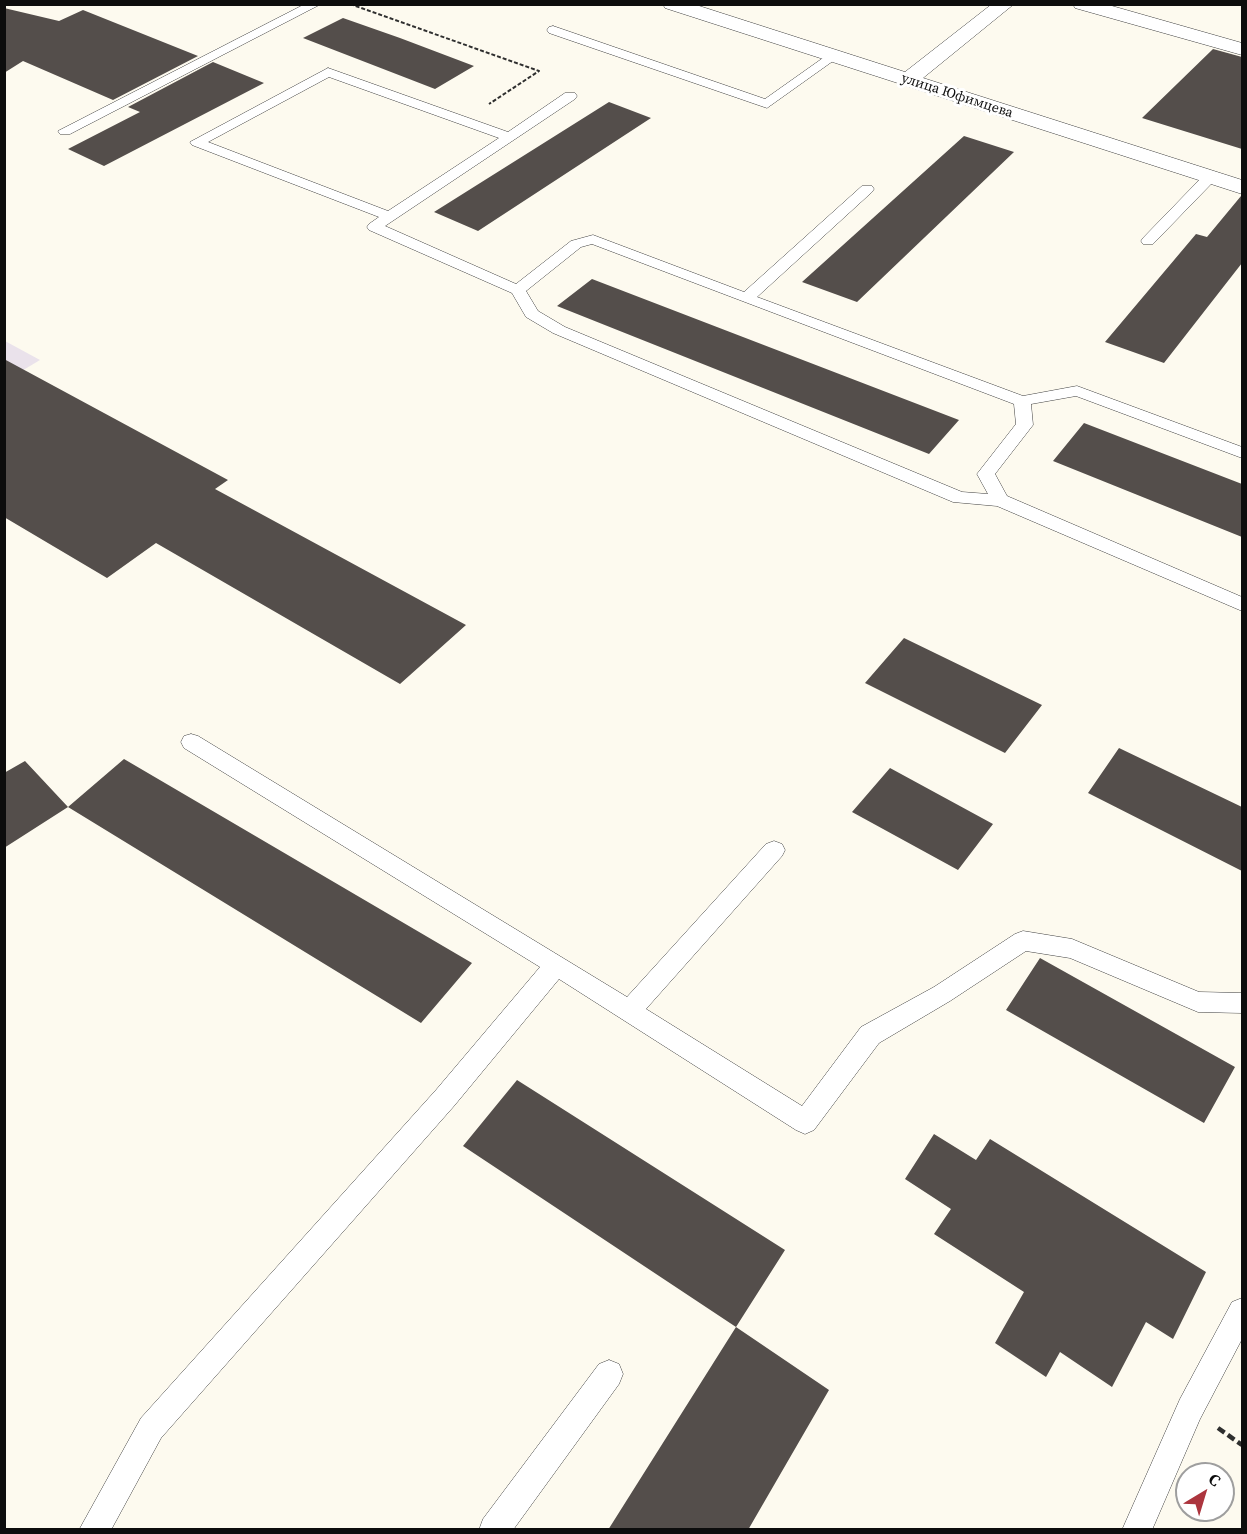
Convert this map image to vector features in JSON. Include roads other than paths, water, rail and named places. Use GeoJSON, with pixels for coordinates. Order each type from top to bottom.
{"type":"FeatureCollection","features":[{"type":"Feature","properties":{"kind":"street","name":"улица Юфимцева"},"geometry":{"type":"LineString","coordinates":[[672,4],[1242,187]]}},
{"type":"Feature","properties":{"kind":"street"},"geometry":{"type":"LineString","coordinates":[[908,80],[1005,4]]}},
{"type":"Feature","properties":{"kind":"street"},"geometry":{"type":"LineString","coordinates":[[1082,4],[1242,49]]}},
{"type":"Feature","properties":{"kind":"lane"},"geometry":{"type":"LineString","coordinates":[[65,131],[315,4]]}},
{"type":"Feature","properties":{"kind":"lane"},"geometry":{"type":"LineString","coordinates":[[552,30],[767,104],[834,56]]}},
{"type":"Feature","properties":{"kind":"lane"},"geometry":{"type":"LineString","coordinates":[[391,217],[198,142],[328,72],[510,137]]}},
{"type":"Feature","properties":{"kind":"lane"},"geometry":{"type":"LineString","coordinates":[[570,96],[374,227],[518,290],[532,315],[559,330],[959,498],[1000,500],[1242,604]]}},
{"type":"Feature","properties":{"kind":"lane"},"geometry":{"type":"LineString","coordinates":[[1148,241],[1210,177]]}},
{"type":"Feature","properties":{"kind":"lane"},"geometry":{"type":"LineString","coordinates":[[746,298],[867,189]]}},
{"type":"Feature","properties":{"kind":"lane"},"geometry":{"type":"LineString","coordinates":[[518,290],[576,244],[593,239],[1022,401],[1077,391],[1242,453]]}},
{"type":"Feature","properties":{"kind":"lane"},"geometry":{"type":"LineString","coordinates":[[1000,500],[986,474],[1024,425],[1022,401]]}},
{"type":"Feature","properties":{"kind":"lane"},"geometry":{"type":"LineString","coordinates":[[191,742],[556,965],[805,1122],[870,1035],[942,994],[1023,941],[1072,949],[1198,1002],[1242,1003]]}},
{"type":"Feature","properties":{"kind":"lane"},"geometry":{"type":"LineString","coordinates":[[630,1011],[774,850]]}},
{"type":"Feature","properties":{"kind":"lane"},"geometry":{"type":"LineString","coordinates":[[94,1530],[151,1428],[445,1098],[556,965]]}},
{"type":"Feature","properties":{"kind":"lane"},"geometry":{"type":"LineString","coordinates":[[1137,1530],[1190,1409],[1242,1312]]}},
{"type":"Feature","properties":{"kind":"lane"},"geometry":{"type":"LineString","coordinates":[[494,1530],[609,1374]]}}]}
